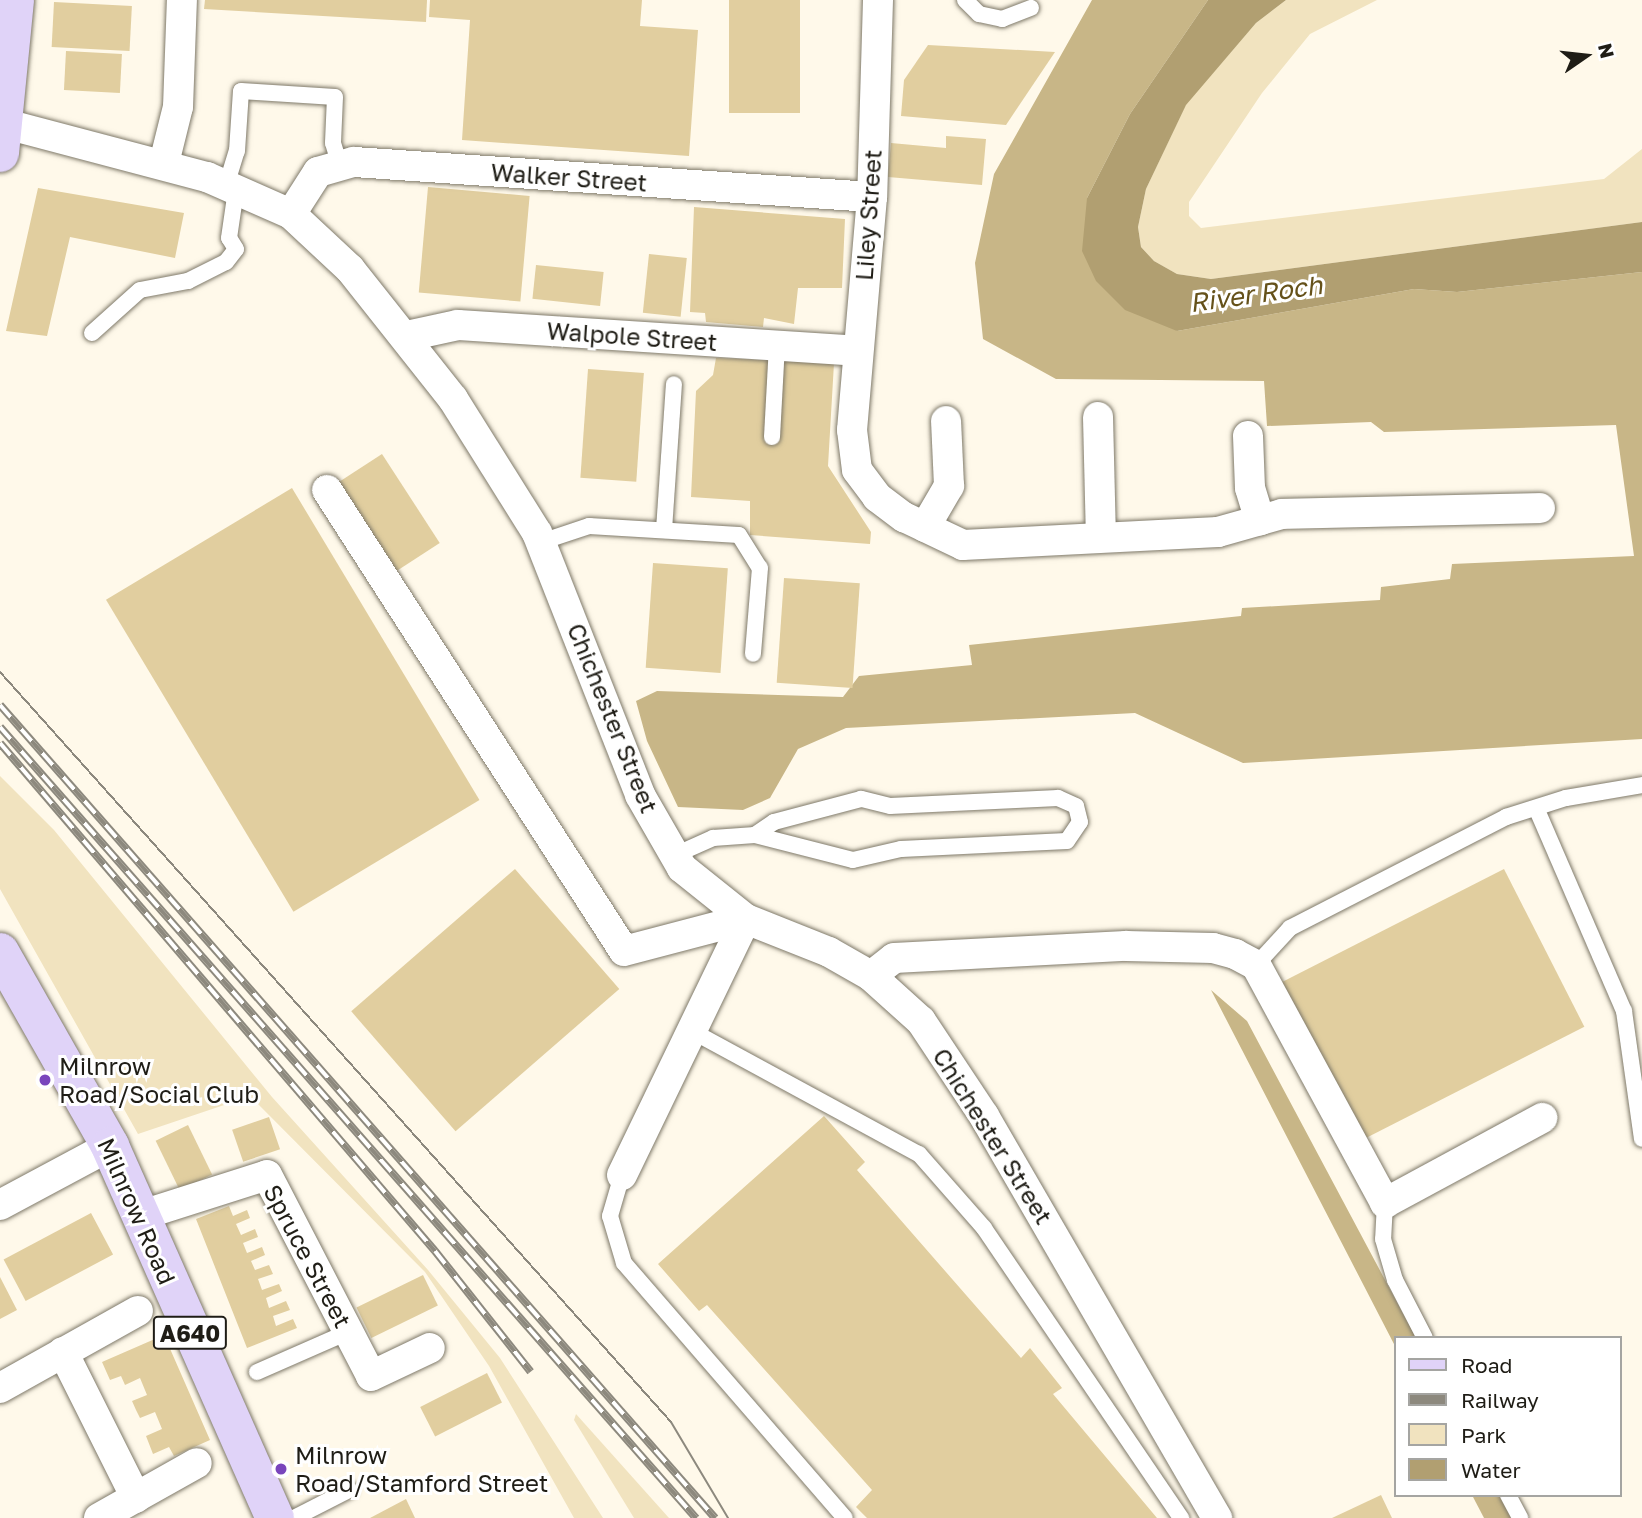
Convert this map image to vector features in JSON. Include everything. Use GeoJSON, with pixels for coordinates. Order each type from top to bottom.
{"type":"FeatureCollection","features":[{"type":"Feature","properties":{"kind":"main road"},"geometry":{"type":"LineString","coordinates":[[3,139],[15,0]]}},
{"type":"Feature","properties":{"kind":"main road","name":"Milnrow Road"},"geometry":{"type":"LineString","coordinates":[[0,952],[110,1146],[142,1215],[237,1442],[275,1518]]}},
{"type":"Feature","properties":{"kind":"street"},"geometry":{"type":"LineString","coordinates":[[164,163],[178,107],[182,0]]}},
{"type":"Feature","properties":{"kind":"street","name":"Liley Street"},"geometry":{"type":"LineString","coordinates":[[878,0],[872,197],[852,430],[858,470],[877,497],[925,527],[963,545],[1218,531],[1282,514],[1540,508]]}},
{"type":"Feature","properties":{"kind":"street","name":"Chichester Street"},"geometry":{"type":"LineString","coordinates":[[3,139],[164,163],[231,188],[291,214],[350,269],[407,335],[541,542],[640,794],[682,868],[746,919],[829,952],[871,976],[922,1021],[984,1116],[1217,1518]]}},
{"type":"Feature","properties":{"kind":"street","name":"Walker Street"},"geometry":{"type":"LineString","coordinates":[[291,214],[318,173],[354,162],[872,197]]}},
{"type":"Feature","properties":{"kind":"street","name":"Walpole Street"},"geometry":{"type":"LineString","coordinates":[[407,335],[458,325],[857,351]]}},
{"type":"Feature","properties":{"kind":"street"},"geometry":{"type":"LineString","coordinates":[[1098,417],[1101,537]]}},
{"type":"Feature","properties":{"kind":"street"},"geometry":{"type":"LineString","coordinates":[[925,527],[948,486],[946,421]]}},
{"type":"Feature","properties":{"kind":"street"},"geometry":{"type":"LineString","coordinates":[[1248,436],[1250,488],[1260,520]]}},
{"type":"Feature","properties":{"kind":"street"},"geometry":{"type":"LineString","coordinates":[[327,490],[624,951],[746,919]]}},
{"type":"Feature","properties":{"kind":"street"},"geometry":{"type":"LineString","coordinates":[[622,1175],[746,919]]}},
{"type":"Feature","properties":{"kind":"street"},"geometry":{"type":"LineString","coordinates":[[871,976],[894,958],[1126,946],[1213,948],[1256,965],[1385,1203],[1542,1118]]}},
{"type":"Feature","properties":{"kind":"street"},"geometry":{"type":"LineString","coordinates":[[0,1205],[110,1146]]}},
{"type":"Feature","properties":{"kind":"street","name":"Spruce Street"},"geometry":{"type":"LineString","coordinates":[[142,1215],[267,1175],[371,1376],[430,1348]]}},
{"type":"Feature","properties":{"kind":"street"},"geometry":{"type":"LineString","coordinates":[[0,1388],[138,1311]]}},
{"type":"Feature","properties":{"kind":"street"},"geometry":{"type":"LineString","coordinates":[[63,1352],[136,1498]]}},
{"type":"Feature","properties":{"kind":"street"},"geometry":{"type":"LineString","coordinates":[[99,1518],[197,1463]]}},
{"type":"Feature","properties":{"kind":"lane"},"geometry":{"type":"LineString","coordinates":[[965,0],[979,14],[1002,19],[1031,8]]}},
{"type":"Feature","properties":{"kind":"lane"},"geometry":{"type":"LineString","coordinates":[[92,333],[140,290],[188,281],[226,262],[236,249],[229,238],[240,91],[335,97],[333,143],[340,166]]}},
{"type":"Feature","properties":{"kind":"lane"},"geometry":{"type":"LineString","coordinates":[[772,437],[777,346]]}},
{"type":"Feature","properties":{"kind":"lane"},"geometry":{"type":"LineString","coordinates":[[664,530],[674,384]]}},
{"type":"Feature","properties":{"kind":"lane"},"geometry":{"type":"LineString","coordinates":[[541,542],[589,526],[739,535],[750,547],[760,568],[753,654]]}},
{"type":"Feature","properties":{"kind":"lane"},"geometry":{"type":"LineString","coordinates":[[1256,965],[1290,928],[1506,817],[1537,810],[1566,798],[1642,785]]}},
{"type":"Feature","properties":{"kind":"lane"},"geometry":{"type":"LineString","coordinates":[[675,855],[713,838],[755,835],[853,860],[901,849],[1067,841],[1080,822],[1076,806],[1058,798],[890,806],[861,799],[775,822],[755,835]]}},
{"type":"Feature","properties":{"kind":"lane"},"geometry":{"type":"LineString","coordinates":[[1537,810],[1624,1011],[1642,1139]]}},
{"type":"Feature","properties":{"kind":"lane"},"geometry":{"type":"LineString","coordinates":[[692,1031],[919,1154],[984,1228],[1181,1518]]}},
{"type":"Feature","properties":{"kind":"lane"},"geometry":{"type":"LineString","coordinates":[[622,1175],[610,1216],[624,1263],[845,1518]]}},
{"type":"Feature","properties":{"kind":"lane"},"geometry":{"type":"LineString","coordinates":[[1385,1203],[1383,1239],[1395,1280],[1424,1336]]}},
{"type":"Feature","properties":{"kind":"lane"},"geometry":{"type":"LineString","coordinates":[[257,1372],[348,1332]]}},
{"type":"Feature","properties":{"kind":"lane"},"geometry":{"type":"LineString","coordinates":[[294,1518],[349,1490]]}},
{"type":"Feature","properties":{"kind":"lane"},"geometry":{"type":"LineString","coordinates":[[1509,1497],[1520,1518]]}},
{"type":"Feature","properties":{"kind":"green space"},"geometry":{"type":"Polygon","coordinates":[[[1286,0],[1377,0],[1310,34],[1262,93],[1189,202],[1189,216],[1201,228],[1604,179],[1642,149],[1642,222],[1211,279],[1177,274],[1154,261],[1141,247],[1138,227],[1146,189],[1186,104],[1256,23],[1286,0]]]}},
{"type":"Feature","properties":{"kind":"green space"},"geometry":{"type":"Polygon","coordinates":[[[0,776],[54,830],[272,1097],[428,1270],[500,1358],[603,1518],[574,1518],[489,1366],[425,1272],[255,1101],[233,1102],[138,1134],[0,889],[0,776]]]}},
{"type":"Feature","properties":{"kind":"green space"},"geometry":{"type":"Polygon","coordinates":[[[576,1414],[669,1518],[634,1518],[574,1420],[576,1414]]]}},
{"type":"Feature","properties":{"kind":"shaded area"},"geometry":{"type":"Polygon","coordinates":[[[1092,0],[1208,0],[1130,114],[1087,198],[1177,331],[1414,289],[1457,292],[1642,272],[1642,739],[1243,763],[1135,713],[846,728],[798,749],[770,798],[743,810],[678,807],[647,741],[636,701],[657,691],[843,697],[859,676],[972,665],[969,645],[1241,616],[1242,608],[1380,600],[1381,587],[1450,579],[1452,564],[1634,556],[1616,425],[1384,432],[1371,422],[1267,426],[1264,381],[1056,379],[983,339],[975,263],[994,174],[1092,0]]]}},
{"type":"Feature","properties":{"kind":"shaded area"},"geometry":{"type":"Polygon","coordinates":[[[1211,990],[1247,1021],[1415,1336],[1394,1336],[1394,1344],[1211,990]]]}},
{"type":"Feature","properties":{"kind":"shaded area"},"geometry":{"type":"Polygon","coordinates":[[[1473,1497],[1501,1497],[1512,1518],[1484,1518],[1473,1497]]]}},
{"type":"Feature","properties":{"kind":"water","name":"River Roch"},"geometry":{"type":"Polygon","coordinates":[[[1208,0],[1286,0],[1256,23],[1186,105],[1146,189],[1138,227],[1141,247],[1154,261],[1177,274],[1211,279],[1642,222],[1642,272],[1457,292],[1414,289],[1177,331],[1125,310],[1096,281],[1082,251],[1087,198],[1130,114],[1208,0]]]}},
{"type":"Feature","properties":{"kind":"building"},"geometry":{"type":"Polygon","coordinates":[[[205,0],[427,0],[426,22],[204,9],[205,0]]]}},
{"type":"Feature","properties":{"kind":"building"},"geometry":{"type":"Polygon","coordinates":[[[430,0],[642,0],[640,26],[698,30],[689,156],[462,140],[470,20],[429,17],[430,0]]]}},
{"type":"Feature","properties":{"kind":"building"},"geometry":{"type":"Polygon","coordinates":[[[729,0],[800,0],[800,113],[729,113],[729,0]]]}},
{"type":"Feature","properties":{"kind":"building"},"geometry":{"type":"Polygon","coordinates":[[[54,2],[132,6],[130,51],[52,47],[54,2]]]}},
{"type":"Feature","properties":{"kind":"building"},"geometry":{"type":"Polygon","coordinates":[[[928,45],[1055,52],[1006,125],[901,116],[904,80],[928,45]]]}},
{"type":"Feature","properties":{"kind":"building"},"geometry":{"type":"Polygon","coordinates":[[[66,51],[122,54],[120,93],[64,90],[66,51]]]}},
{"type":"Feature","properties":{"kind":"building"},"geometry":{"type":"Polygon","coordinates":[[[946,136],[986,139],[982,185],[888,177],[891,143],[946,148],[946,136]]]}},
{"type":"Feature","properties":{"kind":"building"},"geometry":{"type":"Polygon","coordinates":[[[428,187],[530,196],[520,301],[419,293],[428,187]]]}},
{"type":"Feature","properties":{"kind":"building"},"geometry":{"type":"Polygon","coordinates":[[[38,188],[184,213],[175,258],[70,237],[47,336],[6,331],[38,188]]]}},
{"type":"Feature","properties":{"kind":"building"},"geometry":{"type":"Polygon","coordinates":[[[694,207],[845,219],[842,288],[798,288],[794,324],[764,318],[763,327],[706,322],[705,313],[690,312],[694,207]]]}},
{"type":"Feature","properties":{"kind":"building"},"geometry":{"type":"Polygon","coordinates":[[[649,254],[687,258],[681,317],[643,313],[649,254]]]}},
{"type":"Feature","properties":{"kind":"building"},"geometry":{"type":"Polygon","coordinates":[[[536,265],[604,272],[600,306],[532,299],[536,265]]]}},
{"type":"Feature","properties":{"kind":"building"},"geometry":{"type":"Polygon","coordinates":[[[716,358],[834,363],[828,466],[871,532],[870,544],[750,535],[750,501],[691,497],[696,391],[713,375],[716,358]]]}},
{"type":"Feature","properties":{"kind":"building"},"geometry":{"type":"Polygon","coordinates":[[[588,369],[644,373],[636,482],[580,478],[588,369]]]}},
{"type":"Feature","properties":{"kind":"building"},"geometry":{"type":"Polygon","coordinates":[[[382,454],[440,543],[393,573],[335,484],[382,454]]]}},
{"type":"Feature","properties":{"kind":"building"},"geometry":{"type":"Polygon","coordinates":[[[292,488],[479,800],[293,912],[106,600],[292,488]]]}},
{"type":"Feature","properties":{"kind":"building"},"geometry":{"type":"Polygon","coordinates":[[[653,563],[728,568],[720,673],[646,668],[653,563]]]}},
{"type":"Feature","properties":{"kind":"building"},"geometry":{"type":"Polygon","coordinates":[[[784,578],[860,583],[852,688],[777,683],[784,578]]]}},
{"type":"Feature","properties":{"kind":"building"},"geometry":{"type":"Polygon","coordinates":[[[515,869],[619,989],[456,1131],[351,1011],[515,869]]]}},
{"type":"Feature","properties":{"kind":"building"},"geometry":{"type":"Polygon","coordinates":[[[1504,869],[1584,1027],[1353,1145],[1272,987],[1504,869]]]}},
{"type":"Feature","properties":{"kind":"building"},"geometry":{"type":"Polygon","coordinates":[[[824,1116],[865,1162],[857,1170],[1021,1358],[1030,1348],[1062,1388],[1053,1394],[1157,1518],[867,1518],[856,1507],[872,1490],[707,1305],[699,1311],[658,1264],[824,1116]]]}},
{"type":"Feature","properties":{"kind":"building"},"geometry":{"type":"Polygon","coordinates":[[[269,1117],[280,1149],[243,1162],[232,1130],[269,1117]]]}},
{"type":"Feature","properties":{"kind":"building"},"geometry":{"type":"Polygon","coordinates":[[[188,1125],[212,1174],[180,1190],[156,1141],[188,1125]]]}},
{"type":"Feature","properties":{"kind":"building"},"geometry":{"type":"Polygon","coordinates":[[[229,1206],[233,1216],[247,1210],[250,1218],[236,1224],[241,1235],[255,1229],[258,1237],[243,1243],[247,1253],[262,1247],[265,1255],[251,1261],[255,1270],[269,1265],[273,1274],[258,1279],[262,1290],[279,1284],[282,1291],[266,1298],[269,1308],[286,1301],[290,1310],[273,1316],[276,1326],[293,1319],[297,1328],[247,1348],[196,1219],[229,1206]]]}},
{"type":"Feature","properties":{"kind":"building"},"geometry":{"type":"Polygon","coordinates":[[[91,1213],[113,1254],[26,1301],[4,1259],[91,1213]]]}},
{"type":"Feature","properties":{"kind":"building"},"geometry":{"type":"Polygon","coordinates":[[[423,1275],[438,1306],[371,1338],[356,1307],[423,1275]]]}},
{"type":"Feature","properties":{"kind":"building"},"geometry":{"type":"Polygon","coordinates":[[[0,1277],[17,1310],[0,1319],[0,1277]]]}},
{"type":"Feature","properties":{"kind":"building"},"geometry":{"type":"Polygon","coordinates":[[[164,1335],[210,1440],[174,1456],[169,1447],[153,1454],[146,1436],[162,1429],[155,1412],[140,1418],[132,1401],[147,1395],[140,1378],[125,1385],[121,1376],[110,1380],[102,1362],[164,1335]]]}},
{"type":"Feature","properties":{"kind":"building"},"geometry":{"type":"Polygon","coordinates":[[[487,1373],[502,1402],[435,1436],[420,1407],[487,1373]]]}},
{"type":"Feature","properties":{"kind":"building"},"geometry":{"type":"Polygon","coordinates":[[[1381,1495],[1392,1518],[1332,1518],[1381,1495]]]}},
{"type":"Feature","properties":{"kind":"building"},"geometry":{"type":"Polygon","coordinates":[[[406,1499],[415,1518],[370,1518],[406,1499]]]}},
{"type":"Feature","properties":{"kind":"tram line"},"geometry":{"type":"LineString","coordinates":[[0,672],[671,1422],[728,1518]]}},
{"type":"Feature","properties":{"kind":"railway"},"geometry":{"type":"LineString","coordinates":[[0,705],[715,1518]]}},
{"type":"Feature","properties":{"kind":"railway"},"geometry":{"type":"LineString","coordinates":[[0,727],[696,1518]]}},
{"type":"Feature","properties":{"kind":"railway"},"geometry":{"type":"LineString","coordinates":[[0,743],[435,1251],[531,1372]]}},
{"type":"Feature","properties":{"kind":"place","name":"Milnrow Road/Social Club"},"geometry":{"type":"Point","coordinates":[45,1080]}},
{"type":"Feature","properties":{"kind":"place","name":"Milnrow Road/Stamford Street"},"geometry":{"type":"Point","coordinates":[281,1469]}}]}
